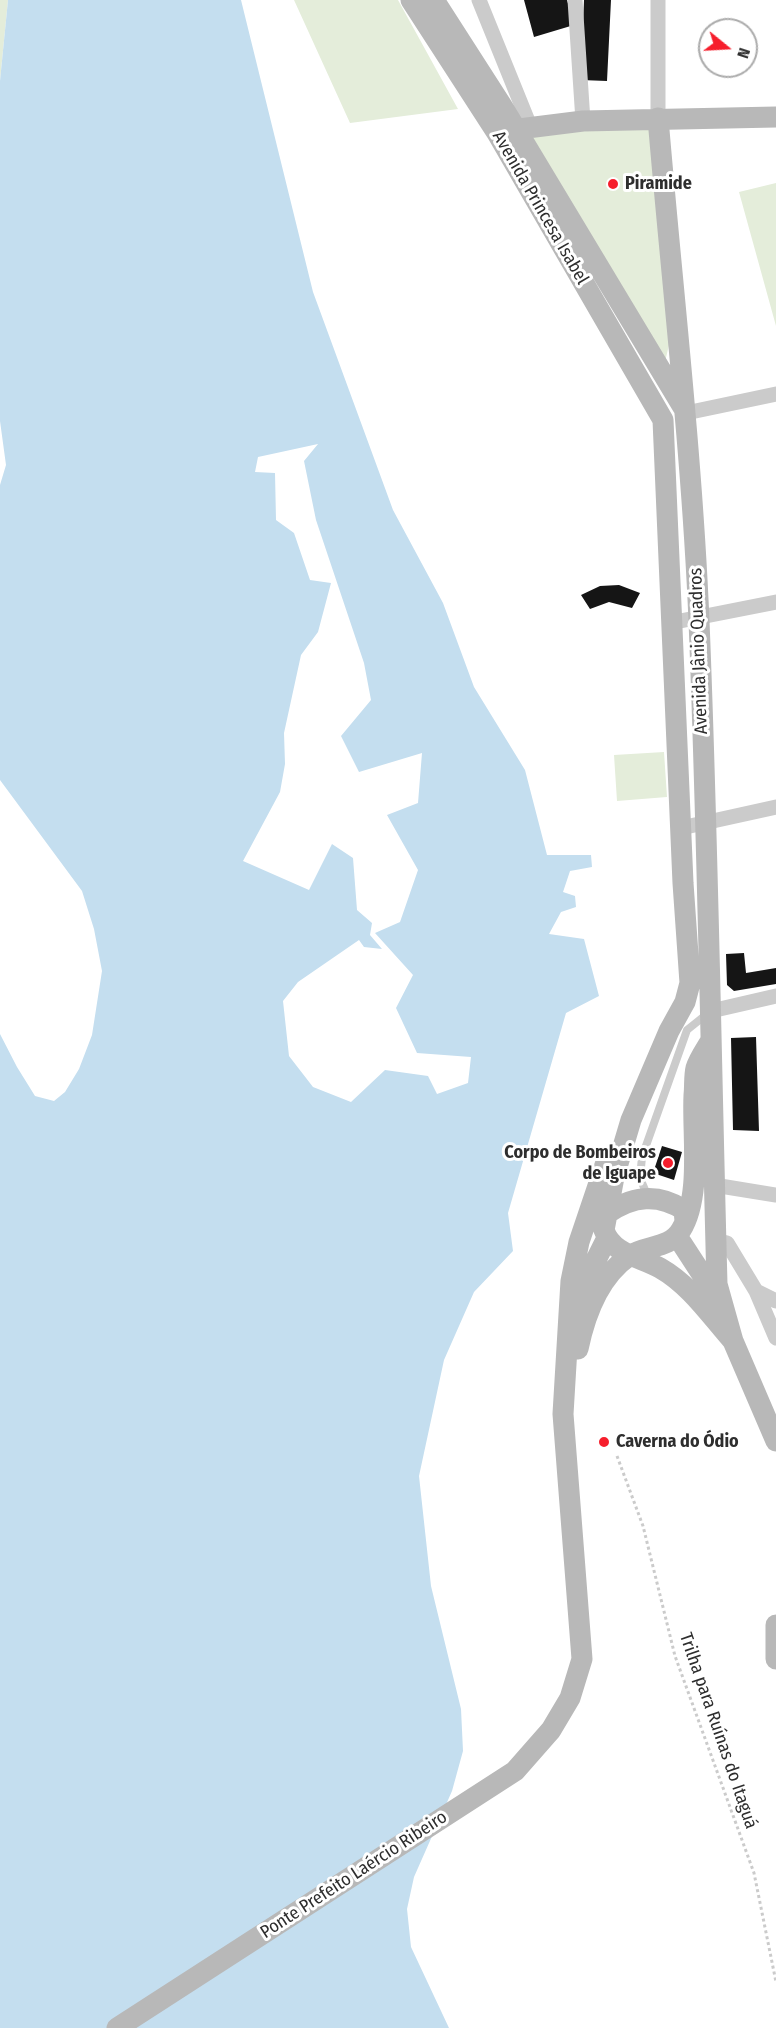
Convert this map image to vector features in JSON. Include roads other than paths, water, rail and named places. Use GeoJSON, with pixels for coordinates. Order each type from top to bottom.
{"type":"FeatureCollection","features":[{"type":"Feature","properties":{"kind":"main road","name":"Avenida Princesa Isabel"},"geometry":{"type":"LineString","coordinates":[[411,0],[514,129],[663,420]]}},
{"type":"Feature","properties":{"kind":"main road","name":"Avenida Princesa Isabel"},"geometry":{"type":"LineString","coordinates":[[434,0],[686,413]]}},
{"type":"Feature","properties":{"kind":"main road"},"geometry":{"type":"LineString","coordinates":[[514,129],[583,121],[775,113]]}},
{"type":"Feature","properties":{"kind":"main road","name":"Avenida Jânio Quadros"},"geometry":{"type":"LineString","coordinates":[[658,118],[686,413],[699,619],[709,879],[717,1284],[726,1312]]}},
{"type":"Feature","properties":{"kind":"main road"},"geometry":{"type":"LineString","coordinates":[[663,420],[686,413]]}},
{"type":"Feature","properties":{"kind":"main road","name":"Avenida Jânio Quadros"},"geometry":{"type":"LineString","coordinates":[[631,1120],[666,1062],[690,983],[691,959],[683,883],[670,623],[663,420]]}},
{"type":"Feature","properties":{"kind":"main road"},"geometry":{"type":"LineString","coordinates":[[683,883],[709,879]]}},
{"type":"Feature","properties":{"kind":"main road"},"geometry":{"type":"LineString","coordinates":[[694,1259],[696,1069],[712,1038]]}},
{"type":"Feature","properties":{"kind":"main road"},"geometry":{"type":"LineString","coordinates":[[631,1120],[614,1177],[604,1230],[607,1238],[615,1248],[660,1268],[686,1286],[733,1341]]}},
{"type":"Feature","properties":{"kind":"main road"},"geometry":{"type":"LineString","coordinates":[[564,1414],[571,1281],[579,1242],[606,1164],[631,1120]]}},
{"type":"Feature","properties":{"kind":"main road"},"geometry":{"type":"LineString","coordinates":[[564,1414],[584,1322],[595,1297],[614,1269],[630,1254],[658,1247],[681,1228],[693,1190]]}},
{"type":"Feature","properties":{"kind":"main road"},"geometry":{"type":"LineString","coordinates":[[608,1213],[624,1202],[649,1198],[670,1201],[684,1210],[681,1228],[694,1259],[726,1312],[733,1341],[776,1441]]}},
{"type":"Feature","properties":{"kind":"main road"},"geometry":{"type":"LineString","coordinates":[[569,1319],[578,1292],[607,1238]]}},
{"type":"Feature","properties":{"kind":"main road"},"geometry":{"type":"LineString","coordinates":[[660,1268],[694,1259],[716,1240]]}},
{"type":"Feature","properties":{"kind":"main road","name":"Ponte Prefeito Laércio Ribeiro"},"geometry":{"type":"LineString","coordinates":[[117,2028],[515,1771],[551,1730],[570,1698],[582,1659],[564,1414]]}},
{"type":"Feature","properties":{"kind":"main road"},"geometry":{"type":"LineString","coordinates":[[776,1625],[776,1659]]}},
{"type":"Feature","properties":{"kind":"street"},"geometry":{"type":"LineString","coordinates":[[479,0],[514,129]]}},
{"type":"Feature","properties":{"kind":"street"},"geometry":{"type":"LineString","coordinates":[[574,0],[583,121]]}},
{"type":"Feature","properties":{"kind":"street"},"geometry":{"type":"LineString","coordinates":[[658,0],[658,118]]}},
{"type":"Feature","properties":{"kind":"street"},"geometry":{"type":"LineString","coordinates":[[686,413],[776,394]]}},
{"type":"Feature","properties":{"kind":"street"},"geometry":{"type":"LineString","coordinates":[[670,623],[776,602]]}},
{"type":"Feature","properties":{"kind":"street"},"geometry":{"type":"LineString","coordinates":[[681,828],[776,807]]}},
{"type":"Feature","properties":{"kind":"street"},"geometry":{"type":"LineString","coordinates":[[711,1011],[776,996]]}},
{"type":"Feature","properties":{"kind":"street"},"geometry":{"type":"LineString","coordinates":[[714,1185],[776,1195]]}},
{"type":"Feature","properties":{"kind":"street"},"geometry":{"type":"LineString","coordinates":[[716,1240],[727,1243],[756,1291],[776,1338]]}},
{"type":"Feature","properties":{"kind":"street"},"geometry":{"type":"LineString","coordinates":[[756,1291],[776,1301]]}},
{"type":"Feature","properties":{"kind":"lane"},"geometry":{"type":"LineString","coordinates":[[649,1198],[640,1178],[642,1157],[666,1062],[687,1030],[711,1011]]}},
{"type":"Feature","properties":{"kind":"water"},"geometry":{"type":"Polygon","coordinates":[[[8,0],[241,0],[313,292],[393,510],[443,603],[474,687],[525,770],[547,855],[591,855],[592,867],[570,871],[563,892],[575,896],[576,907],[561,912],[549,934],[584,939],[599,996],[566,1013],[508,1213],[513,1251],[474,1292],[444,1360],[419,1476],[431,1586],[461,1709],[463,1751],[452,1791],[414,1877],[407,1909],[411,1947],[449,2028],[0,2028],[0,1034],[35,1096],[54,1101],[65,1092],[79,1069],[92,1035],[102,971],[94,929],[82,891],[0,780],[0,485],[6,465],[0,421],[0,81],[8,0]],[[318,444],[258,457],[255,472],[275,473],[276,520],[294,533],[310,580],[331,583],[318,632],[301,655],[284,733],[285,764],[280,792],[243,861],[309,890],[332,844],[353,858],[357,910],[372,923],[370,935],[382,949],[364,947],[359,940],[298,982],[283,1001],[289,1056],[313,1087],[351,1102],[385,1070],[428,1076],[437,1094],[468,1083],[471,1057],[417,1053],[396,1008],[413,975],[375,933],[400,922],[418,870],[387,815],[418,803],[422,753],[359,772],[341,736],[371,700],[364,663],[316,520],[304,461],[318,444]]]}},
{"type":"Feature","properties":{"kind":"place","name":"Piramide"},"geometry":{"type":"Point","coordinates":[613,184]}},
{"type":"Feature","properties":{"kind":"place","name":"Corpo de Bombeiros de Iguape"},"geometry":{"type":"Point","coordinates":[668,1163]}},
{"type":"Feature","properties":{"kind":"place","name":"Caverna do Ódio"},"geometry":{"type":"Point","coordinates":[604,1442]}}]}
